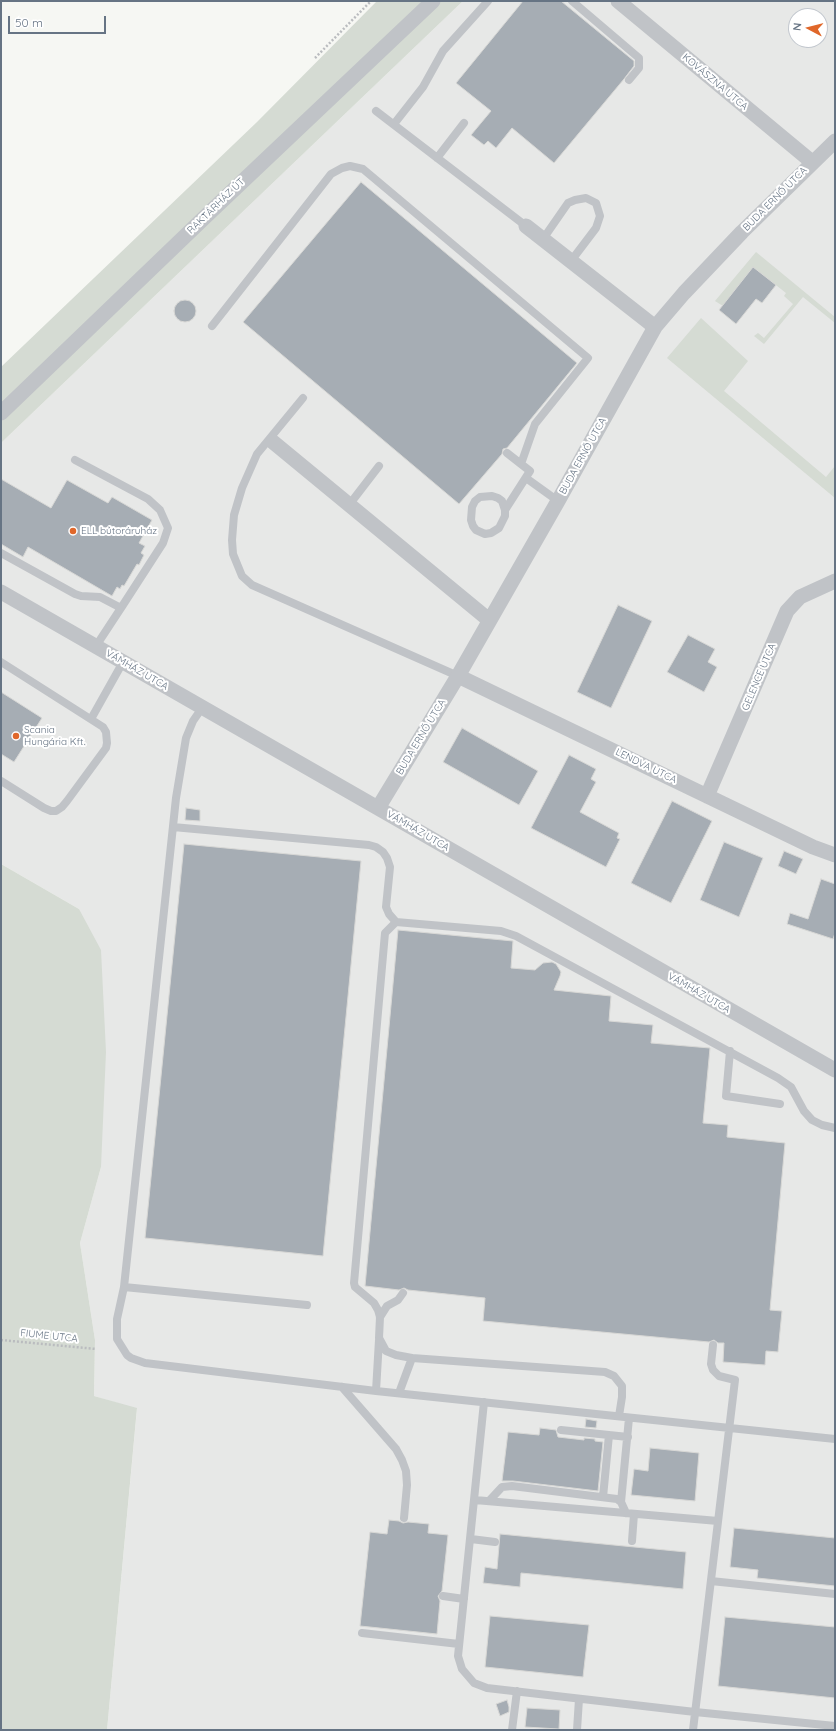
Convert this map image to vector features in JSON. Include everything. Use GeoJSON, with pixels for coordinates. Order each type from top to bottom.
{"type":"FeatureCollection","features":[{"type":"Feature","properties":{"kind":"street","name":"RAKTÁRHÁZ ÚT"},"geometry":{"type":"LineString","coordinates":[[1,413],[200,221],[433,1]]}},
{"type":"Feature","properties":{"kind":"street","name":"KOVÁSZNA UTCA"},"geometry":{"type":"LineString","coordinates":[[618,1],[812,162]]}},
{"type":"Feature","properties":{"kind":"street","name":"BUDA ERNŐ UTCA"},"geometry":{"type":"LineString","coordinates":[[378,808],[458,676],[655,327],[694,282],[812,162],[835,141]]}},
{"type":"Feature","properties":{"kind":"street"},"geometry":{"type":"LineString","coordinates":[[526,226],[655,327]]}},
{"type":"Feature","properties":{"kind":"street"},"geometry":{"type":"LineString","coordinates":[[274,442],[489,620]]}},
{"type":"Feature","properties":{"kind":"street","name":"GELENCE UTCA"},"geometry":{"type":"LineString","coordinates":[[708,796],[787,611],[800,597],[835,581]]}},
{"type":"Feature","properties":{"kind":"street","name":"VÁMHÁZ UTCA"},"geometry":{"type":"LineString","coordinates":[[1,592],[835,1070]]}},
{"type":"Feature","properties":{"kind":"street","name":"LENDVA UTCA"},"geometry":{"type":"LineString","coordinates":[[458,676],[813,847],[835,855]]}},
{"type":"Feature","properties":{"kind":"lane"},"geometry":{"type":"LineString","coordinates":[[394,124],[423,87],[443,51],[488,1]]}},
{"type":"Feature","properties":{"kind":"lane"},"geometry":{"type":"LineString","coordinates":[[572,1],[639,58],[639,68],[630,80]]}},
{"type":"Feature","properties":{"kind":"lane"},"geometry":{"type":"LineString","coordinates":[[376,111],[526,226]]}},
{"type":"Feature","properties":{"kind":"lane"},"geometry":{"type":"LineString","coordinates":[[437,158],[464,123]]}},
{"type":"Feature","properties":{"kind":"lane"},"geometry":{"type":"LineString","coordinates":[[212,326],[330,174],[350,166],[363,169],[588,358],[535,424],[521,464]]}},
{"type":"Feature","properties":{"kind":"lane"},"geometry":{"type":"LineString","coordinates":[[542,239],[568,203],[586,198],[596,202],[600,216],[596,228],[571,261]]}},
{"type":"Feature","properties":{"kind":"lane"},"geometry":{"type":"LineString","coordinates":[[303,398],[257,454],[242,488],[234,515],[232,540],[233,554],[242,576],[252,585],[458,676]]}},
{"type":"Feature","properties":{"kind":"lane"},"geometry":{"type":"LineString","coordinates":[[505,510],[502,501],[498,498],[492,496],[480,497],[475,501],[472,507],[471,520],[473,526],[476,530],[485,534],[496,531],[502,523],[505,510],[530,471],[507,453]]}},
{"type":"Feature","properties":{"kind":"lane"},"geometry":{"type":"LineString","coordinates":[[75,460],[148,499],[160,510],[168,528],[163,543],[96,646]]}},
{"type":"Feature","properties":{"kind":"lane"},"geometry":{"type":"LineString","coordinates":[[349,505],[379,466]]}},
{"type":"Feature","properties":{"kind":"lane"},"geometry":{"type":"LineString","coordinates":[[526,478],[558,501]]}},
{"type":"Feature","properties":{"kind":"lane"},"geometry":{"type":"LineString","coordinates":[[1,553],[75,594],[81,596],[100,597],[121,608]]}},
{"type":"Feature","properties":{"kind":"lane"},"geometry":{"type":"LineString","coordinates":[[1,662],[103,727],[106,732],[107,743],[106,748],[62,807],[56,811],[51,811],[1,781]]}},
{"type":"Feature","properties":{"kind":"lane"},"geometry":{"type":"LineString","coordinates":[[91,719],[123,662]]}},
{"type":"Feature","properties":{"kind":"lane"},"geometry":{"type":"LineString","coordinates":[[202,708],[193,721],[186,738],[182,756],[173,827],[124,1287],[116,1331],[117,1339],[122,1348],[131,1358],[145,1363],[376,1391],[835,1439]]}},
{"type":"Feature","properties":{"kind":"lane"},"geometry":{"type":"LineString","coordinates":[[173,827],[361,844],[376,847],[383,852],[390,867],[386,907],[389,914],[396,922],[508,933],[730,1051],[787,1084],[812,1120],[822,1125],[835,1128]]}},
{"type":"Feature","properties":{"kind":"lane"},"geometry":{"type":"LineString","coordinates":[[376,1391],[380,1317],[374,1303],[354,1287],[354,1283],[385,933],[396,922]]}},
{"type":"Feature","properties":{"kind":"lane"},"geometry":{"type":"LineString","coordinates":[[730,1051],[726,1096],[780,1104]]}},
{"type":"Feature","properties":{"kind":"lane"},"geometry":{"type":"LineString","coordinates":[[124,1287],[307,1305]]}},
{"type":"Feature","properties":{"kind":"lane"},"geometry":{"type":"LineString","coordinates":[[380,1317],[387,1306],[398,1300],[402,1293]]}},
{"type":"Feature","properties":{"kind":"lane"},"geometry":{"type":"LineString","coordinates":[[380,1338],[386,1351],[396,1355],[412,1358],[605,1372],[614,1376],[622,1386],[619,1416]]}},
{"type":"Feature","properties":{"kind":"lane"},"geometry":{"type":"LineString","coordinates":[[693,1730],[735,1380],[718,1376],[713,1370],[711,1364],[713,1345]]}},
{"type":"Feature","properties":{"kind":"lane"},"geometry":{"type":"LineString","coordinates":[[399,1393],[412,1358]]}},
{"type":"Feature","properties":{"kind":"lane"},"geometry":{"type":"LineString","coordinates":[[342,1387],[396,1449],[402,1460],[406,1470],[407,1485],[404,1518]]}},
{"type":"Feature","properties":{"kind":"lane"},"geometry":{"type":"LineString","coordinates":[[484,1402],[458,1656],[459,1664],[474,1683],[487,1688],[579,1699],[835,1726]]}},
{"type":"Feature","properties":{"kind":"lane"},"geometry":{"type":"LineString","coordinates":[[621,1502],[629,1418]]}},
{"type":"Feature","properties":{"kind":"lane"},"geometry":{"type":"LineString","coordinates":[[561,1430],[628,1437]]}},
{"type":"Feature","properties":{"kind":"lane"},"geometry":{"type":"LineString","coordinates":[[603,1497],[609,1435]]}},
{"type":"Feature","properties":{"kind":"lane"},"geometry":{"type":"LineString","coordinates":[[489,1501],[502,1487],[506,1486],[616,1499],[621,1502],[630,1514],[632,1541]]}},
{"type":"Feature","properties":{"kind":"lane"},"geometry":{"type":"LineString","coordinates":[[475,1500],[718,1522]]}},
{"type":"Feature","properties":{"kind":"lane"},"geometry":{"type":"LineString","coordinates":[[471,1539],[495,1542]]}},
{"type":"Feature","properties":{"kind":"lane"},"geometry":{"type":"LineString","coordinates":[[711,1581],[835,1594]]}},
{"type":"Feature","properties":{"kind":"lane"},"geometry":{"type":"LineString","coordinates":[[443,1596],[464,1599]]}},
{"type":"Feature","properties":{"kind":"lane"},"geometry":{"type":"LineString","coordinates":[[362,1633],[459,1644]]}},
{"type":"Feature","properties":{"kind":"lane"},"geometry":{"type":"LineString","coordinates":[[512,1730],[517,1691]]}},
{"type":"Feature","properties":{"kind":"lane"},"geometry":{"type":"LineString","coordinates":[[577,1730],[579,1699]]}},
{"type":"Feature","properties":{"kind":"path"},"geometry":{"type":"LineString","coordinates":[[315,58],[371,1]]}},
{"type":"Feature","properties":{"kind":"path","name":"FIUME UTCA"},"geometry":{"type":"LineString","coordinates":[[1,1340],[96,1349]]}},
{"type":"Feature","properties":{"kind":"shaded area"},"geometry":{"type":"Polygon","coordinates":[[[377,1],[463,1],[1,443],[1,367],[257,122],[377,1]]]}},
{"type":"Feature","properties":{"kind":"shaded area"},"geometry":{"type":"Polygon","coordinates":[[[463,1],[835,1],[835,1730],[107,1730],[137,1409],[94,1396],[95,1340],[80,1243],[101,1167],[79,909],[1,864],[1,443],[463,1]]]}},
{"type":"Feature","properties":{"kind":"shaded area"},"geometry":{"type":"Polygon","coordinates":[[[756,252],[835,317],[835,323],[803,297],[764,344],[754,336],[758,333],[764,338],[793,304],[784,296],[786,293],[753,267],[723,306],[715,301],[756,252]]]}},
{"type":"Feature","properties":{"kind":"shaded area"},"geometry":{"type":"Polygon","coordinates":[[[701,318],[748,361],[724,391],[826,477],[835,466],[835,498],[667,358],[701,318]]]}},
{"type":"Feature","properties":{"kind":"shaded area"},"geometry":{"type":"Polygon","coordinates":[[[1,864],[79,909],[101,950],[106,1052],[101,1167],[80,1243],[95,1340],[94,1396],[137,1408],[107,1730],[1,1730],[1,864]]]}},
{"type":"Feature","properties":{"kind":"building"},"geometry":{"type":"Polygon","coordinates":[[[523,1],[561,1],[634,61],[634,66],[624,79],[554,163],[512,128],[496,148],[488,141],[484,145],[471,135],[491,111],[456,83],[523,1]]]}},
{"type":"Feature","properties":{"kind":"building"},"geometry":{"type":"Polygon","coordinates":[[[361,182],[577,363],[507,448],[503,449],[502,454],[459,504],[243,322],[361,182]]]}},
{"type":"Feature","properties":{"kind":"building"},"geometry":{"type":"Polygon","coordinates":[[[753,267],[776,285],[762,303],[756,299],[736,324],[719,310],[753,267]]]}},
{"type":"Feature","properties":{"kind":"building"},"geometry":{"type":"Polygon","coordinates":[[[185,300],[193,303],[196,311],[193,319],[185,322],[177,319],[174,311],[177,303],[185,300]]]}},
{"type":"Feature","properties":{"kind":"building","name":"ELL bútoráruház"},"geometry":{"type":"Polygon","coordinates":[[[1,479],[51,508],[67,480],[108,503],[112,497],[152,520],[139,543],[145,546],[141,553],[144,555],[139,565],[137,564],[124,586],[122,585],[120,589],[117,587],[112,596],[28,547],[23,557],[1,544],[1,479]]]}},
{"type":"Feature","properties":{"kind":"building"},"geometry":{"type":"Polygon","coordinates":[[[618,605],[652,621],[611,708],[577,692],[618,605]]]}},
{"type":"Feature","properties":{"kind":"building"},"geometry":{"type":"Polygon","coordinates":[[[688,635],[715,649],[708,662],[717,667],[704,692],[667,672],[688,635]]]}},
{"type":"Feature","properties":{"kind":"building","name":"Scania Hungária Kft."},"geometry":{"type":"Polygon","coordinates":[[[1,692],[42,718],[14,762],[1,754],[1,692]]]}},
{"type":"Feature","properties":{"kind":"building"},"geometry":{"type":"Polygon","coordinates":[[[462,728],[538,771],[519,805],[443,762],[462,728]]]}},
{"type":"Feature","properties":{"kind":"building"},"geometry":{"type":"Polygon","coordinates":[[[569,755],[596,769],[591,779],[596,782],[580,812],[619,833],[617,838],[620,839],[606,867],[531,828],[569,755]]]}},
{"type":"Feature","properties":{"kind":"building"},"geometry":{"type":"Polygon","coordinates":[[[672,801],[712,821],[671,903],[631,883],[672,801]]]}},
{"type":"Feature","properties":{"kind":"building"},"geometry":{"type":"Polygon","coordinates":[[[186,808],[200,810],[200,821],[185,820],[186,808]]]}},
{"type":"Feature","properties":{"kind":"building"},"geometry":{"type":"Polygon","coordinates":[[[724,842],[763,858],[739,917],[700,900],[724,842]]]}},
{"type":"Feature","properties":{"kind":"building"},"geometry":{"type":"Polygon","coordinates":[[[184,844],[361,861],[323,1256],[145,1238],[184,844]]]}},
{"type":"Feature","properties":{"kind":"building"},"geometry":{"type":"Polygon","coordinates":[[[784,851],[803,859],[796,874],[778,866],[784,851]]]}},
{"type":"Feature","properties":{"kind":"building"},"geometry":{"type":"Polygon","coordinates":[[[821,879],[835,884],[835,933],[833,939],[787,924],[790,913],[808,919],[821,879]]]}},
{"type":"Feature","properties":{"kind":"building"},"geometry":{"type":"Polygon","coordinates":[[[398,930],[513,941],[511,968],[535,970],[543,963],[552,962],[556,964],[561,972],[554,990],[611,996],[609,1021],[653,1025],[651,1043],[710,1048],[703,1123],[728,1125],[727,1137],[785,1143],[770,1310],[782,1311],[778,1352],[766,1351],[765,1365],[723,1362],[724,1343],[718,1343],[714,1340],[709,1342],[483,1321],[485,1298],[408,1290],[404,1288],[399,1290],[365,1286],[398,930]]]}},
{"type":"Feature","properties":{"kind":"building"},"geometry":{"type":"Polygon","coordinates":[[[586,1419],[597,1421],[596,1428],[585,1427],[586,1419]]]}},
{"type":"Feature","properties":{"kind":"building"},"geometry":{"type":"Polygon","coordinates":[[[540,1428],[556,1430],[558,1437],[584,1440],[584,1438],[595,1439],[595,1441],[603,1442],[598,1491],[502,1481],[508,1432],[539,1435],[540,1428]]]}},
{"type":"Feature","properties":{"kind":"building"},"geometry":{"type":"Polygon","coordinates":[[[650,1448],[699,1453],[695,1501],[631,1495],[634,1469],[648,1471],[650,1448]]]}},
{"type":"Feature","properties":{"kind":"building"},"geometry":{"type":"Polygon","coordinates":[[[389,1520],[403,1523],[429,1524],[428,1533],[448,1535],[442,1591],[438,1596],[440,1601],[437,1634],[360,1626],[370,1532],[387,1534],[389,1520]]]}},
{"type":"Feature","properties":{"kind":"building"},"geometry":{"type":"Polygon","coordinates":[[[734,1528],[835,1538],[835,1586],[757,1578],[758,1570],[730,1567],[734,1528]]]}},
{"type":"Feature","properties":{"kind":"building"},"geometry":{"type":"Polygon","coordinates":[[[500,1534],[686,1552],[683,1589],[521,1573],[520,1587],[483,1583],[485,1567],[497,1569],[500,1534]]]}},
{"type":"Feature","properties":{"kind":"building"},"geometry":{"type":"Polygon","coordinates":[[[490,1616],[589,1625],[583,1677],[485,1667],[490,1616]]]}},
{"type":"Feature","properties":{"kind":"building"},"geometry":{"type":"Polygon","coordinates":[[[725,1617],[835,1627],[835,1698],[718,1686],[725,1617]]]}},
{"type":"Feature","properties":{"kind":"building"},"geometry":{"type":"Polygon","coordinates":[[[507,1700],[509,1712],[500,1716],[496,1704],[507,1700]]]}},
{"type":"Feature","properties":{"kind":"building"},"geometry":{"type":"Polygon","coordinates":[[[527,1708],[560,1710],[559,1729],[525,1727],[527,1708]]]}},
{"type":"Feature","properties":{"kind":"place","name":"ELL bútoráruház"},"geometry":{"type":"Point","coordinates":[73,531]}},
{"type":"Feature","properties":{"kind":"place","name":"Scania Hungária Kft."},"geometry":{"type":"Point","coordinates":[16,736]}}]}
